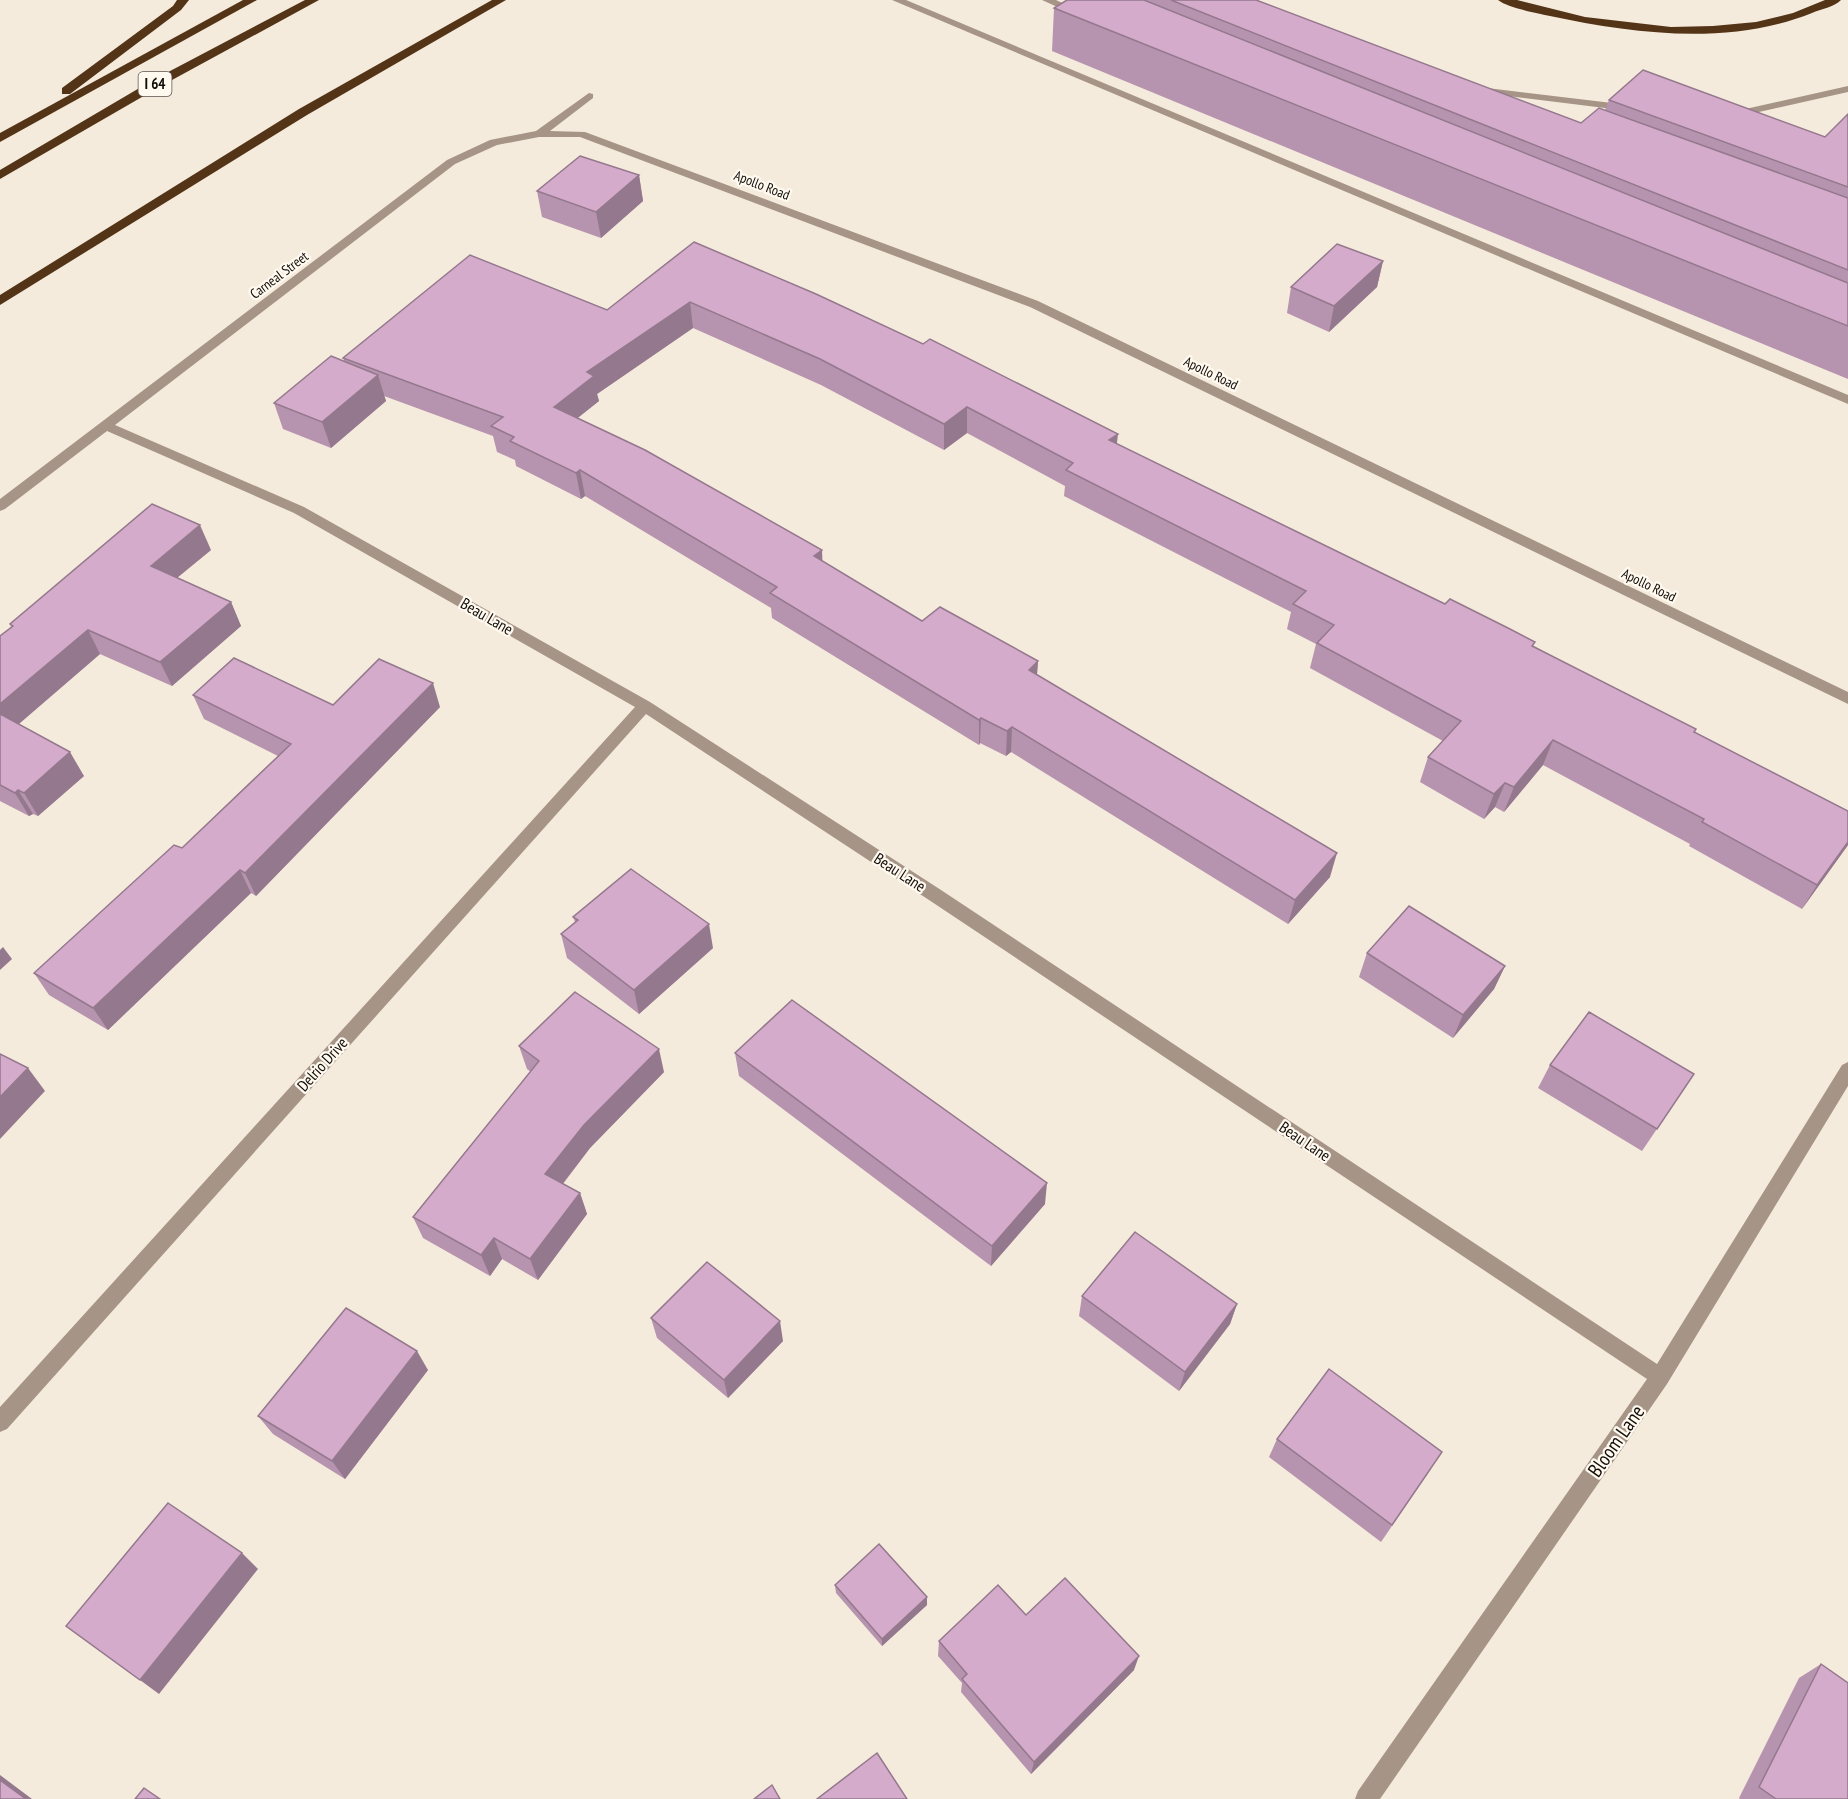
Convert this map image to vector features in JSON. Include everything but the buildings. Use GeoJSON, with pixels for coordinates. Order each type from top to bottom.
{"type":"FeatureCollection","features":[{"type":"Feature","properties":{"kind":"highway"},"geometry":{"type":"LineString","coordinates":[[0,137],[84,78],[177,8],[183,0]]}},
{"type":"Feature","properties":{"kind":"highway"},"geometry":{"type":"LineString","coordinates":[[0,137],[251,0]]}},
{"type":"Feature","properties":{"kind":"highway","name":"I 64"},"geometry":{"type":"LineString","coordinates":[[0,175],[157,83],[313,0]]}},
{"type":"Feature","properties":{"kind":"highway"},"geometry":{"type":"LineString","coordinates":[[0,301],[303,112],[500,0]]}},
{"type":"Feature","properties":{"kind":"highway"},"geometry":{"type":"LineString","coordinates":[[1504,0],[1587,20],[1679,30],[1759,24],[1810,11],[1835,0]]}},
{"type":"Feature","properties":{"kind":"street"},"geometry":{"type":"LineString","coordinates":[[897,0],[1848,400]]}},
{"type":"Feature","properties":{"kind":"street"},"geometry":{"type":"LineString","coordinates":[[1047,0],[1091,18]]}},
{"type":"Feature","properties":{"kind":"street"},"geometry":{"type":"LineString","coordinates":[[1467,89],[1543,96],[1644,110]]}},
{"type":"Feature","properties":{"kind":"street"},"geometry":{"type":"LineString","coordinates":[[1722,117],[1848,89]]}},
{"type":"Feature","properties":{"kind":"street","name":"Carneal Street"},"geometry":{"type":"LineString","coordinates":[[0,506],[452,162],[494,142],[540,134],[589,96]]}},
{"type":"Feature","properties":{"kind":"street","name":"Apollo Road"},"geometry":{"type":"LineString","coordinates":[[540,134],[581,134],[1034,304],[1848,698]]}},
{"type":"Feature","properties":{"kind":"street","name":"Beau Lane"},"geometry":{"type":"LineString","coordinates":[[106,426],[299,510],[645,706],[935,895],[1660,1377]]}},
{"type":"Feature","properties":{"kind":"street","name":"Delrio Drive"},"geometry":{"type":"LineString","coordinates":[[0,1422],[645,706]]}},
{"type":"Feature","properties":{"kind":"street","name":"Bloom Lane"},"geometry":{"type":"LineString","coordinates":[[1366,1799],[1660,1377],[1848,1070]]}}]}
